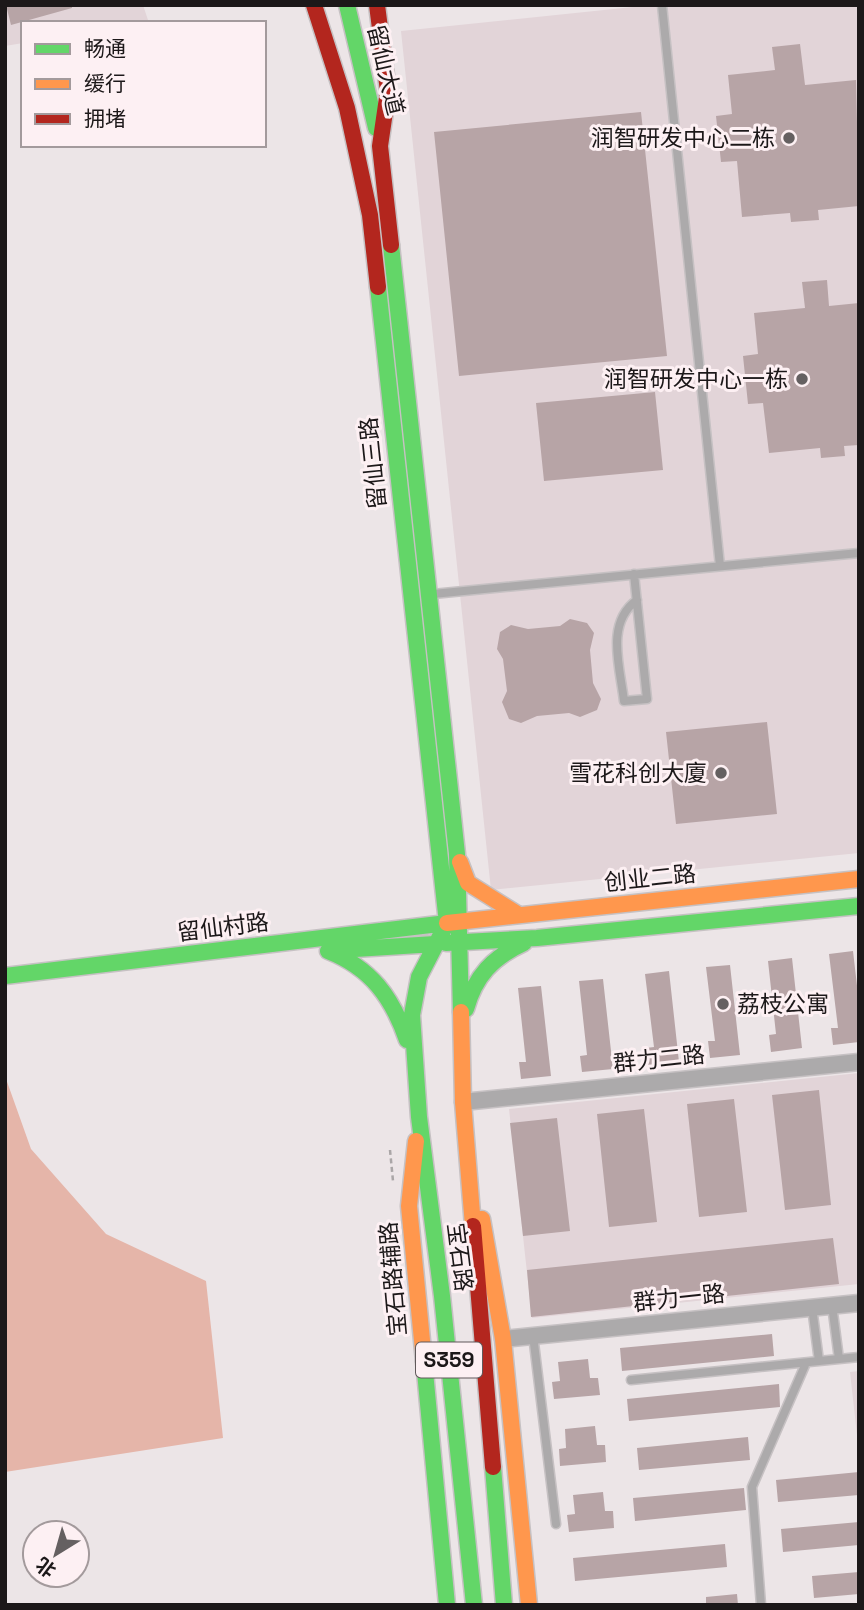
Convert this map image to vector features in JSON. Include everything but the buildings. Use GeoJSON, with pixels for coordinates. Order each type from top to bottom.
{"type":"FeatureCollection","features":[{"type":"Feature","properties":{"kind":"main road","name":"留仙三路"},"geometry":{"type":"LineString","coordinates":[[314,5],[347,108],[370,215],[453,922]]}},
{"type":"Feature","properties":{"kind":"main road","name":"留仙大道"},"geometry":{"type":"LineString","coordinates":[[347,5],[380,146]]}},
{"type":"Feature","properties":{"kind":"main road","name":"留仙三路"},"geometry":{"type":"LineString","coordinates":[[377,5],[388,92],[380,146],[457,854],[453,922]]}},
{"type":"Feature","properties":{"kind":"main road"},"geometry":{"type":"LineString","coordinates":[[457,854],[468,883],[519,915]]}},
{"type":"Feature","properties":{"kind":"main road","name":"创业二路"},"geometry":{"type":"LineString","coordinates":[[453,922],[859,879]]}},
{"type":"Feature","properties":{"kind":"main road","name":"S359"},"geometry":{"type":"LineString","coordinates":[[435,944],[537,938],[859,906]]}},
{"type":"Feature","properties":{"kind":"main road"},"geometry":{"type":"LineString","coordinates":[[453,922],[460,941],[459,1037]]}},
{"type":"Feature","properties":{"kind":"main road","name":"宝石路"},"geometry":{"type":"LineString","coordinates":[[453,922],[435,944],[415,989],[414,1069],[442,1296],[474,1605]]}},
{"type":"Feature","properties":{"kind":"main road","name":"留仙村路"},"geometry":{"type":"LineString","coordinates":[[5,976],[453,922]]}},
{"type":"Feature","properties":{"kind":"main road","name":"S359"},"geometry":{"type":"LineString","coordinates":[[459,1037],[469,997],[485,966],[506,950],[537,938]]}},
{"type":"Feature","properties":{"kind":"main road","name":"留仙村路"},"geometry":{"type":"LineString","coordinates":[[5,986],[328,951],[435,944]]}},
{"type":"Feature","properties":{"kind":"main road"},"geometry":{"type":"LineString","coordinates":[[328,951],[356,962],[376,979],[399,1019],[414,1069]]}},
{"type":"Feature","properties":{"kind":"main road","name":"宝石路"},"geometry":{"type":"LineString","coordinates":[[459,1037],[504,1605]]}},
{"type":"Feature","properties":{"kind":"main road","name":"宝石路辅路"},"geometry":{"type":"LineString","coordinates":[[419,1117],[409,1206],[447,1605]]}},
{"type":"Feature","properties":{"kind":"main road"},"geometry":{"type":"LineString","coordinates":[[465,1122],[503,1339],[530,1605]]}},
{"type":"Feature","properties":{"kind":"street","name":"群力二路"},"geometry":{"type":"LineString","coordinates":[[463,1102],[859,1062]]}},
{"type":"Feature","properties":{"kind":"street","name":"群力一路"},"geometry":{"type":"LineString","coordinates":[[503,1339],[859,1303]]}},
{"type":"Feature","properties":{"kind":"lane"},"geometry":{"type":"LineString","coordinates":[[662,5],[720,566]]}},
{"type":"Feature","properties":{"kind":"lane"},"geometry":{"type":"LineString","coordinates":[[429,595],[859,553]]}},
{"type":"Feature","properties":{"kind":"lane"},"geometry":{"type":"LineString","coordinates":[[634,575],[637,600],[647,699],[624,701],[617,634],[622,614],[637,600]]}},
{"type":"Feature","properties":{"kind":"lane"},"geometry":{"type":"LineString","coordinates":[[832,1305],[839,1359]]}},
{"type":"Feature","properties":{"kind":"lane"},"geometry":{"type":"LineString","coordinates":[[812,1307],[819,1361]]}},
{"type":"Feature","properties":{"kind":"lane"},"geometry":{"type":"LineString","coordinates":[[533,1335],[555,1524]]}},
{"type":"Feature","properties":{"kind":"lane"},"geometry":{"type":"LineString","coordinates":[[631,1380],[859,1357]]}},
{"type":"Feature","properties":{"kind":"lane"},"geometry":{"type":"LineString","coordinates":[[761,1605],[752,1487],[806,1363]]}},
{"type":"Feature","properties":{"kind":"shaded area"},"geometry":{"type":"Polygon","coordinates":[[[5,5],[143,5],[148,20],[21,21],[21,43],[5,46],[5,5]]]}},
{"type":"Feature","properties":{"kind":"shaded area"},"geometry":{"type":"Polygon","coordinates":[[[652,5],[859,5],[859,853],[491,890],[401,31],[652,5]]]}},
{"type":"Feature","properties":{"kind":"shaded area"},"geometry":{"type":"Polygon","coordinates":[[[859,1073],[859,1284],[532,1318],[509,1109],[859,1073]]]}},
{"type":"Feature","properties":{"kind":"shaded area"},"geometry":{"type":"Polygon","coordinates":[[[5,1076],[31,1149],[106,1234],[206,1281],[223,1438],[5,1472],[5,1076]]]}},
{"type":"Feature","properties":{"kind":"shaded area"},"geometry":{"type":"Polygon","coordinates":[[[859,1371],[859,1453],[850,1372],[859,1371]]]}},
{"type":"Feature","properties":{"kind":"traffic: fast"},"geometry":{"type":"LineString","coordinates":[[347,5],[376,128]]}},
{"type":"Feature","properties":{"kind":"traffic: fast"},"geometry":{"type":"LineString","coordinates":[[391,245],[457,854],[461,1012]]}},
{"type":"Feature","properties":{"kind":"traffic: fast"},"geometry":{"type":"LineString","coordinates":[[378,287],[447,923]]}},
{"type":"Feature","properties":{"kind":"traffic: fast"},"geometry":{"type":"LineString","coordinates":[[446,943],[537,938],[859,906]]}},
{"type":"Feature","properties":{"kind":"traffic: fast"},"geometry":{"type":"LineString","coordinates":[[5,976],[447,923]]}},
{"type":"Feature","properties":{"kind":"traffic: fast"},"geometry":{"type":"LineString","coordinates":[[447,923],[419,977],[412,1015],[419,1117],[442,1296],[474,1605]]}},
{"type":"Feature","properties":{"kind":"traffic: fast"},"geometry":{"type":"LineString","coordinates":[[466,1009],[480,977],[494,961],[524,943]]}},
{"type":"Feature","properties":{"kind":"traffic: fast"},"geometry":{"type":"LineString","coordinates":[[339,950],[435,944]]}},
{"type":"Feature","properties":{"kind":"traffic: fast"},"geometry":{"type":"LineString","coordinates":[[328,951],[356,966],[378,986],[394,1010],[407,1040]]}},
{"type":"Feature","properties":{"kind":"traffic: fast"},"geometry":{"type":"LineString","coordinates":[[424,1361],[447,1605]]}},
{"type":"Feature","properties":{"kind":"traffic: fast"},"geometry":{"type":"LineString","coordinates":[[493,1467],[504,1605]]}},
{"type":"Feature","properties":{"kind":"traffic: slow"},"geometry":{"type":"LineString","coordinates":[[460,862],[468,883],[519,915]]}},
{"type":"Feature","properties":{"kind":"traffic: slow"},"geometry":{"type":"LineString","coordinates":[[447,923],[859,879]]}},
{"type":"Feature","properties":{"kind":"traffic: slow"},"geometry":{"type":"LineString","coordinates":[[461,1012],[463,1102],[473,1226]]}},
{"type":"Feature","properties":{"kind":"traffic: slow"},"geometry":{"type":"LineString","coordinates":[[416,1141],[409,1206],[424,1361]]}},
{"type":"Feature","properties":{"kind":"traffic: slow"},"geometry":{"type":"LineString","coordinates":[[482,1219],[503,1339],[529,1605]]}},
{"type":"Feature","properties":{"kind":"traffic: jam"},"geometry":{"type":"LineString","coordinates":[[314,5],[347,108],[370,215],[378,287]]}},
{"type":"Feature","properties":{"kind":"traffic: jam"},"geometry":{"type":"LineString","coordinates":[[377,5],[388,91],[380,146],[391,245]]}},
{"type":"Feature","properties":{"kind":"traffic: jam"},"geometry":{"type":"LineString","coordinates":[[473,1226],[493,1467]]}},
{"type":"Feature","properties":{"kind":"place","name":"润智研发中心二栋"},"geometry":{"type":"Point","coordinates":[789,138]}},
{"type":"Feature","properties":{"kind":"place","name":"润智研发中心一栋"},"geometry":{"type":"Point","coordinates":[802,379]}},
{"type":"Feature","properties":{"kind":"place","name":"雪花科创大廈"},"geometry":{"type":"Point","coordinates":[721,773]}},
{"type":"Feature","properties":{"kind":"place","name":"荔枝公寓"},"geometry":{"type":"Point","coordinates":[723,1004]}}]}
